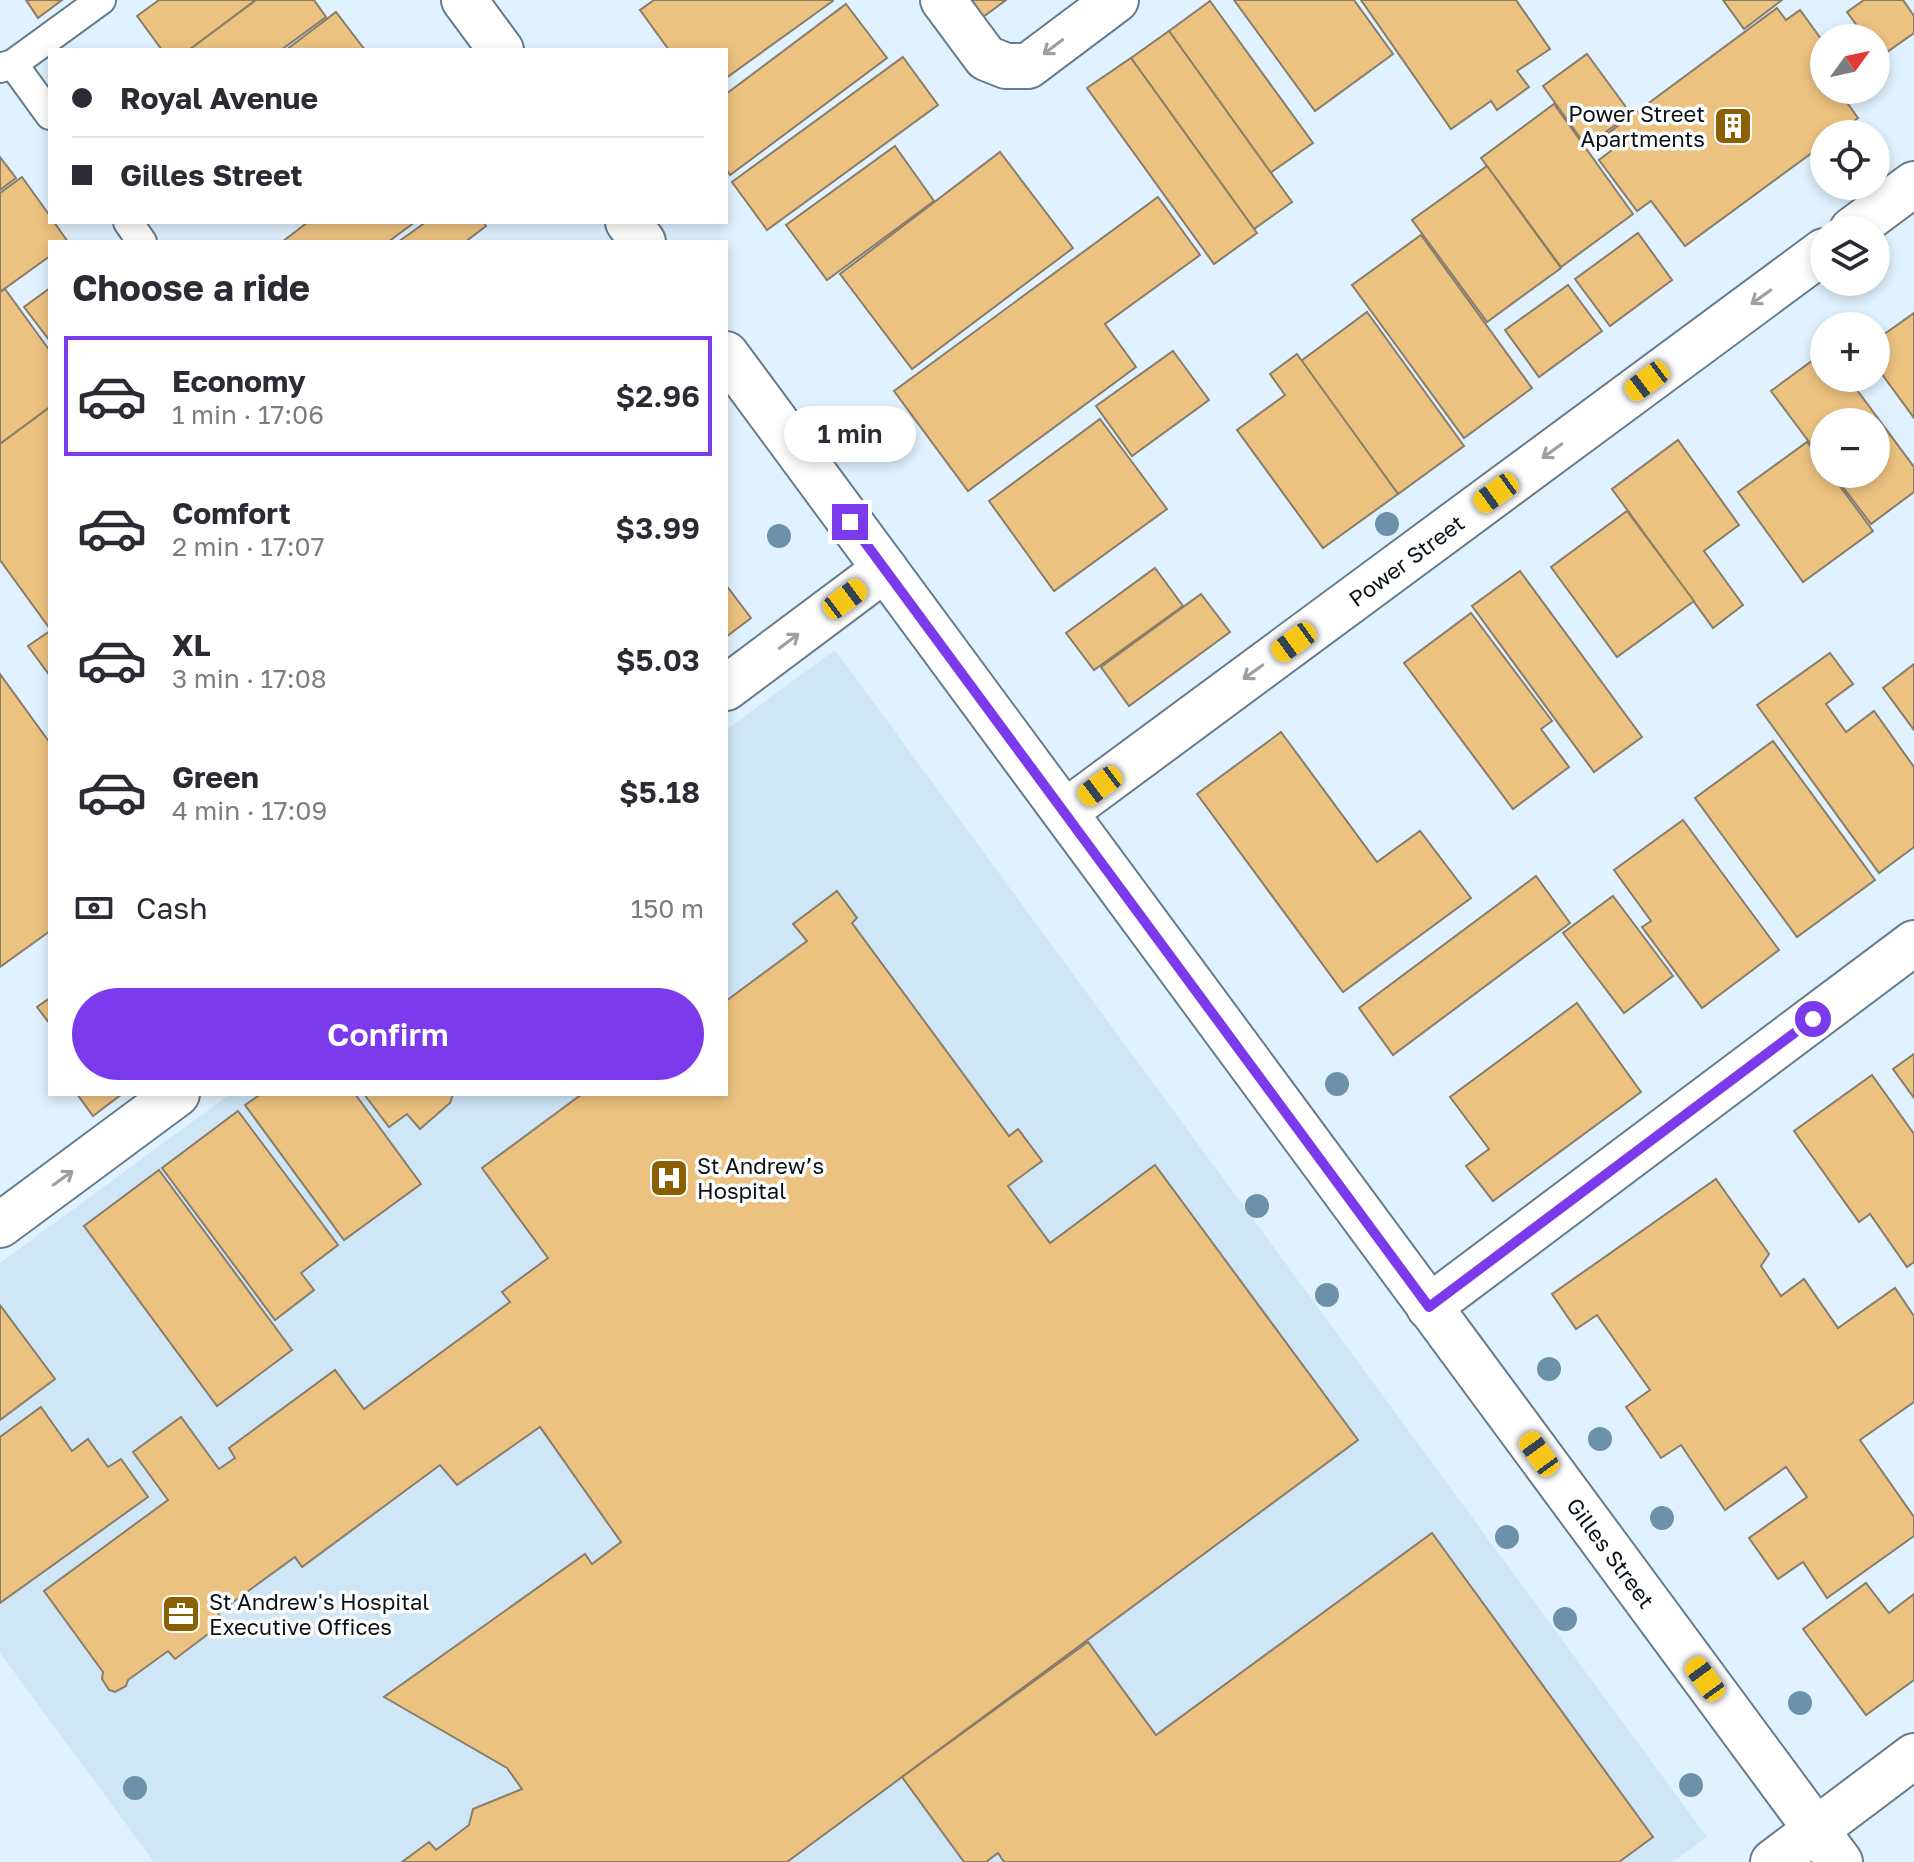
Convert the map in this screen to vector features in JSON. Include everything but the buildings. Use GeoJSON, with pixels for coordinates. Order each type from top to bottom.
{"type":"FeatureCollection","features":[{"type":"Feature","properties":{"kind":"street"},"geometry":{"type":"LineString","coordinates":[[464,0],[500,48]]}},
{"type":"Feature","properties":{"kind":"street"},"geometry":{"type":"LineString","coordinates":[[943,0],[986,58],[1006,66],[1028,66],[1116,0]]}},
{"type":"Feature","properties":{"kind":"street"},"geometry":{"type":"LineString","coordinates":[[1871,216],[1914,184]]}},
{"type":"Feature","properties":{"kind":"street","name":"Power Street"},"geometry":{"type":"LineString","coordinates":[[1065,812],[1810,261]]}},
{"type":"Feature","properties":{"kind":"street","name":"Gilles Street"},"geometry":{"type":"LineString","coordinates":[[728,357],[1828,1846]]}},
{"type":"Feature","properties":{"kind":"street"},"geometry":{"type":"LineString","coordinates":[[728,687],[885,569]]}},
{"type":"Feature","properties":{"kind":"street"},"geometry":{"type":"LineString","coordinates":[[1429,1307],[1914,943]]}},
{"type":"Feature","properties":{"kind":"street"},"geometry":{"type":"LineString","coordinates":[[0,1225],[174,1096]]}},
{"type":"Feature","properties":{"kind":"street"},"geometry":{"type":"LineString","coordinates":[[1773,1862],[1828,1846],[1914,1756]]}},
{"type":"Feature","properties":{"kind":"lane"},"geometry":{"type":"LineString","coordinates":[[48,113],[6,66],[101,0]]}},
{"type":"Feature","properties":{"kind":"shaded area","name":"St Andrew’s Hospital"},"geometry":{"type":"Polygon","coordinates":[[[835,650],[1707,1837],[1672,1862],[154,1862],[0,1653],[0,1263],[227,1096],[728,1096],[728,729],[835,650]]]}},
{"type":"Feature","properties":{"kind":"place","name":"Power Street Apartments"},"geometry":{"type":"Point","coordinates":[1733,126]}},
{"type":"Feature","properties":{"kind":"place","name":"St Andrew’s Hospital"},"geometry":{"type":"Point","coordinates":[669,1178]}},
{"type":"Feature","properties":{"kind":"place","name":"St Andrew's Hospital Executive Offices"},"geometry":{"type":"Point","coordinates":[181,1614]}},
{"type":"Feature","properties":{"kind":"route"},"geometry":{"type":"LineString","coordinates":[[850,522],[1429,1307],[1813,1019]]}}]}
